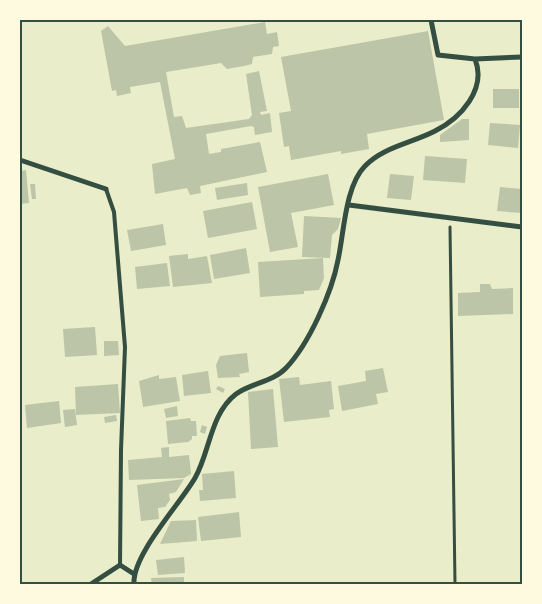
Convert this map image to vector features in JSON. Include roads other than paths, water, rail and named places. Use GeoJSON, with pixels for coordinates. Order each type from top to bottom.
{"type":"FeatureCollection","features":[{"type":"Feature","properties":{"kind":"street"},"geometry":{"type":"LineString","coordinates":[[432,20],[438,55],[475,60],[522,58]]}},
{"type":"Feature","properties":{"kind":"street"},"geometry":{"type":"LineString","coordinates":[[134,584],[134,574],[151,541],[196,476],[221,412],[236,394],[286,369],[305,340],[326,297],[338,262],[354,183],[364,167],[384,152],[437,131],[469,104],[479,82],[479,68],[475,60]]}},
{"type":"Feature","properties":{"kind":"street"},"geometry":{"type":"LineString","coordinates":[[20,160],[106,188]]}},
{"type":"Feature","properties":{"kind":"street"},"geometry":{"type":"LineString","coordinates":[[349,205],[522,227]]}},
{"type":"Feature","properties":{"kind":"street"},"geometry":{"type":"LineString","coordinates":[[91,584],[120,565],[134,574]]}},
{"type":"Feature","properties":{"kind":"lane"},"geometry":{"type":"LineString","coordinates":[[106,188],[114,212],[125,347],[120,450],[120,565]]}}]}
